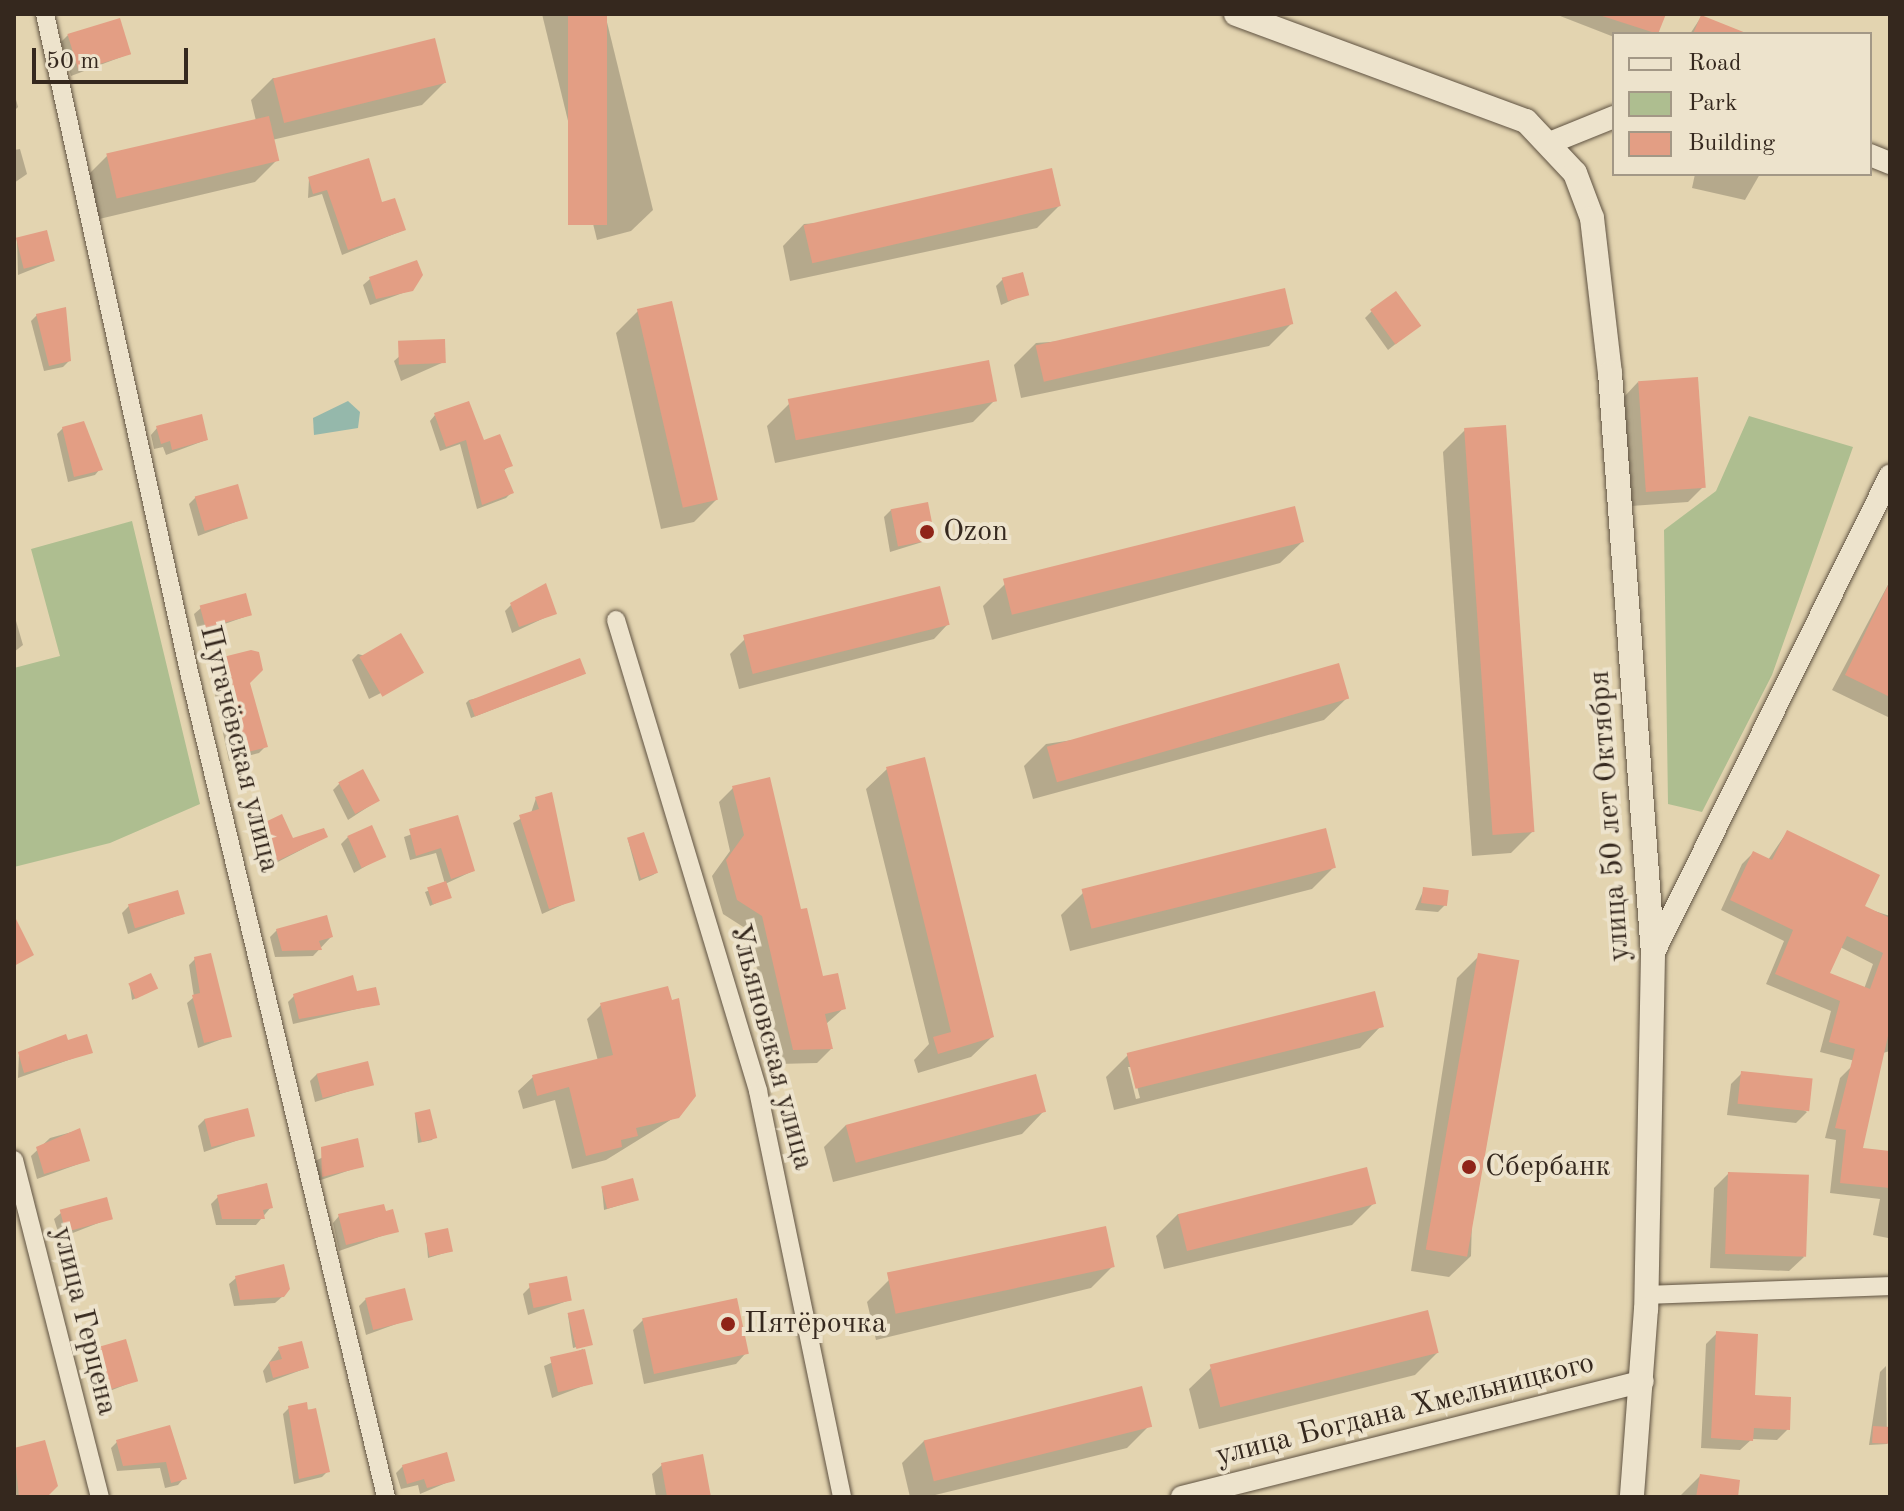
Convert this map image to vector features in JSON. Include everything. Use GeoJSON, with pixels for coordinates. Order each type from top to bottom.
{"type":"FeatureCollection","features":[{"type":"Feature","properties":{"kind":"main road"},"geometry":{"type":"LineString","coordinates":[[1236,14],[1483,102],[1552,142]]}},
{"type":"Feature","properties":{"kind":"main road","name":"улица 50 лет Октября"},"geometry":{"type":"LineString","coordinates":[[1552,142],[1575,173],[1592,218],[1610,373],[1653,954],[1647,1295],[1632,1497]]}},
{"type":"Feature","properties":{"kind":"street","name":"Пугачёвская улица"},"geometry":{"type":"LineString","coordinates":[[45,14],[190,676],[386,1497]]}},
{"type":"Feature","properties":{"kind":"street"},"geometry":{"type":"LineString","coordinates":[[1552,142],[1612,118]]}},
{"type":"Feature","properties":{"kind":"street"},"geometry":{"type":"LineString","coordinates":[[1653,954],[1890,476]]}},
{"type":"Feature","properties":{"kind":"street","name":"Ульяновская улица"},"geometry":{"type":"LineString","coordinates":[[616,620],[758,1091],[842,1497]]}},
{"type":"Feature","properties":{"kind":"street","name":"улица Герцена"},"geometry":{"type":"LineString","coordinates":[[14,1160],[100,1497]]}},
{"type":"Feature","properties":{"kind":"street"},"geometry":{"type":"LineString","coordinates":[[1647,1295],[1890,1286]]}},
{"type":"Feature","properties":{"kind":"street","name":"улица Богдана Хмельницкого"},"geometry":{"type":"LineString","coordinates":[[1182,1497],[1643,1381]]}},
{"type":"Feature","properties":{"kind":"green space"},"geometry":{"type":"Polygon","coordinates":[[[1749,416],[1853,447],[1772,675],[1702,812],[1668,804],[1664,530],[1716,491],[1749,416]]]}},
{"type":"Feature","properties":{"kind":"green space"},"geometry":{"type":"Polygon","coordinates":[[[132,521],[200,804],[110,843],[14,867],[14,668],[60,656],[31,549],[132,521]]]}},
{"type":"Feature","properties":{"kind":"shaded area"},"geometry":{"type":"Polygon","coordinates":[[[348,401],[360,412],[358,428],[314,435],[313,418],[348,401]]]}},
{"type":"Feature","properties":{"kind":"building"},"geometry":{"type":"Polygon","coordinates":[[[568,14],[607,14],[607,225],[568,225],[568,14]]]}},
{"type":"Feature","properties":{"kind":"building"},"geometry":{"type":"Polygon","coordinates":[[[1596,14],[1666,14],[1659,32],[1596,14]]]}},
{"type":"Feature","properties":{"kind":"building"},"geometry":{"type":"Polygon","coordinates":[[[1701,15],[1744,32],[1694,32],[1701,15]]]}},
{"type":"Feature","properties":{"kind":"building"},"geometry":{"type":"Polygon","coordinates":[[[120,18],[131,54],[79,70],[67,34],[120,18]]]}},
{"type":"Feature","properties":{"kind":"building"},"geometry":{"type":"Polygon","coordinates":[[[435,38],[446,83],[284,123],[273,78],[435,38]]]}},
{"type":"Feature","properties":{"kind":"building"},"geometry":{"type":"Polygon","coordinates":[[[269,116],[279,161],[117,198],[106,154],[269,116]]]}},
{"type":"Feature","properties":{"kind":"building"},"geometry":{"type":"Polygon","coordinates":[[[369,158],[382,202],[395,198],[406,230],[348,250],[327,190],[313,194],[308,177],[369,158]]]}},
{"type":"Feature","properties":{"kind":"building"},"geometry":{"type":"Polygon","coordinates":[[[1052,168],[1061,206],[812,263],[804,225],[1052,168]]]}},
{"type":"Feature","properties":{"kind":"building"},"geometry":{"type":"Polygon","coordinates":[[[47,230],[55,261],[24,269],[16,238],[47,230]]]}},
{"type":"Feature","properties":{"kind":"building"},"geometry":{"type":"Polygon","coordinates":[[[417,260],[423,275],[413,291],[376,299],[369,277],[417,260]]]}},
{"type":"Feature","properties":{"kind":"building"},"geometry":{"type":"Polygon","coordinates":[[[1023,272],[1029,295],[1008,301],[1002,278],[1023,272]]]}},
{"type":"Feature","properties":{"kind":"building"},"geometry":{"type":"Polygon","coordinates":[[[1285,288],[1293,324],[1044,382],[1036,346],[1285,288]]]}},
{"type":"Feature","properties":{"kind":"building"},"geometry":{"type":"Polygon","coordinates":[[[1396,291],[1421,326],[1395,345],[1370,310],[1396,291]]]}},
{"type":"Feature","properties":{"kind":"building"},"geometry":{"type":"Polygon","coordinates":[[[672,301],[718,500],[683,508],[637,309],[672,301]]]}},
{"type":"Feature","properties":{"kind":"building"},"geometry":{"type":"Polygon","coordinates":[[[66,307],[71,361],[49,366],[36,314],[66,307]]]}},
{"type":"Feature","properties":{"kind":"building"},"geometry":{"type":"Polygon","coordinates":[[[445,339],[446,363],[399,365],[398,341],[445,339]]]}},
{"type":"Feature","properties":{"kind":"building"},"geometry":{"type":"Polygon","coordinates":[[[989,360],[997,401],[796,440],[788,399],[989,360]]]}},
{"type":"Feature","properties":{"kind":"building"},"geometry":{"type":"Polygon","coordinates":[[[1698,377],[1706,488],[1646,492],[1638,381],[1698,377]]]}},
{"type":"Feature","properties":{"kind":"building"},"geometry":{"type":"Polygon","coordinates":[[[469,401],[484,440],[500,434],[513,466],[504,469],[514,493],[482,505],[466,440],[446,447],[434,413],[469,401]]]}},
{"type":"Feature","properties":{"kind":"building"},"geometry":{"type":"Polygon","coordinates":[[[202,414],[208,440],[172,450],[170,441],[161,444],[156,426],[202,414]]]}},
{"type":"Feature","properties":{"kind":"building"},"geometry":{"type":"Polygon","coordinates":[[[84,421],[103,470],[74,477],[62,427],[84,421]]]}},
{"type":"Feature","properties":{"kind":"building"},"geometry":{"type":"Polygon","coordinates":[[[1506,425],[1534,832],[1493,835],[1464,428],[1506,425]]]}},
{"type":"Feature","properties":{"kind":"building"},"geometry":{"type":"Polygon","coordinates":[[[238,484],[248,519],[205,531],[195,496],[238,484]]]}},
{"type":"Feature","properties":{"kind":"building"},"geometry":{"type":"Polygon","coordinates":[[[928,502],[935,539],[898,547],[891,509],[928,502]]]}},
{"type":"Feature","properties":{"kind":"building"},"geometry":{"type":"Polygon","coordinates":[[[1295,506],[1304,542],[1012,615],[1003,579],[1295,506]]]}},
{"type":"Feature","properties":{"kind":"building"},"geometry":{"type":"Polygon","coordinates":[[[1890,581],[1890,697],[1845,675],[1890,581]]]}},
{"type":"Feature","properties":{"kind":"building"},"geometry":{"type":"Polygon","coordinates":[[[546,583],[557,614],[519,627],[510,603],[546,583]]]}},
{"type":"Feature","properties":{"kind":"building"},"geometry":{"type":"Polygon","coordinates":[[[940,586],[950,625],[753,674],[743,635],[940,586]]]}},
{"type":"Feature","properties":{"kind":"building"},"geometry":{"type":"Polygon","coordinates":[[[246,593],[252,615],[206,628],[200,605],[246,593]]]}},
{"type":"Feature","properties":{"kind":"building"},"geometry":{"type":"Polygon","coordinates":[[[401,633],[424,673],[382,697],[359,657],[401,633]]]}},
{"type":"Feature","properties":{"kind":"building"},"geometry":{"type":"Polygon","coordinates":[[[251,650],[259,652],[263,670],[250,683],[268,747],[235,755],[215,659],[251,650]]]}},
{"type":"Feature","properties":{"kind":"building"},"geometry":{"type":"Polygon","coordinates":[[[580,658],[586,674],[475,717],[469,701],[580,658]]]}},
{"type":"Feature","properties":{"kind":"building"},"geometry":{"type":"Polygon","coordinates":[[[1339,663],[1349,699],[1057,782],[1047,747],[1339,663]]]}},
{"type":"Feature","properties":{"kind":"building"},"geometry":{"type":"Polygon","coordinates":[[[925,757],[994,1037],[938,1054],[933,1037],[951,1032],[886,767],[925,757]]]}},
{"type":"Feature","properties":{"kind":"building"},"geometry":{"type":"Polygon","coordinates":[[[363,769],[380,801],[355,814],[338,782],[363,769]]]}},
{"type":"Feature","properties":{"kind":"building"},"geometry":{"type":"Polygon","coordinates":[[[770,777],[801,909],[807,908],[823,976],[838,973],[846,1009],[825,1014],[833,1049],[793,1050],[762,916],[737,900],[726,860],[744,835],[732,786],[770,777]]]}},
{"type":"Feature","properties":{"kind":"building"},"geometry":{"type":"Polygon","coordinates":[[[552,792],[575,901],[549,909],[519,815],[539,809],[535,797],[552,792]]]}},
{"type":"Feature","properties":{"kind":"building"},"geometry":{"type":"Polygon","coordinates":[[[282,814],[293,838],[324,828],[328,837],[277,861],[259,825],[282,814]]]}},
{"type":"Feature","properties":{"kind":"building"},"geometry":{"type":"Polygon","coordinates":[[[458,815],[475,871],[451,879],[441,848],[416,856],[409,829],[458,815]]]}},
{"type":"Feature","properties":{"kind":"building"},"geometry":{"type":"Polygon","coordinates":[[[372,825],[386,857],[362,868],[347,836],[372,825]]]}},
{"type":"Feature","properties":{"kind":"building"},"geometry":{"type":"Polygon","coordinates":[[[1326,828],[1336,868],[1091,929],[1081,889],[1326,828]]]}},
{"type":"Feature","properties":{"kind":"building"},"geometry":{"type":"Polygon","coordinates":[[[1787,830],[1880,875],[1865,906],[1890,918],[1890,1027],[1863,1148],[1890,1151],[1890,1188],[1840,1183],[1846,1130],[1835,1128],[1855,1049],[1829,1042],[1840,1001],[1775,974],[1793,930],[1730,900],[1753,851],[1772,860],[1787,830]],[[1847,936],[1830,973],[1870,989],[1883,953],[1847,936]]]}},
{"type":"Feature","properties":{"kind":"building"},"geometry":{"type":"Polygon","coordinates":[[[644,832],[658,873],[641,879],[627,838],[644,832]]]}},
{"type":"Feature","properties":{"kind":"building"},"geometry":{"type":"Polygon","coordinates":[[[446,881],[452,898],[433,905],[427,888],[446,881]]]}},
{"type":"Feature","properties":{"kind":"building"},"geometry":{"type":"Polygon","coordinates":[[[1423,887],[1449,890],[1447,906],[1421,903],[1423,887]]]}},
{"type":"Feature","properties":{"kind":"building"},"geometry":{"type":"Polygon","coordinates":[[[178,890],[185,914],[135,928],[128,904],[178,890]]]}},
{"type":"Feature","properties":{"kind":"building"},"geometry":{"type":"Polygon","coordinates":[[[14,915],[34,955],[14,966],[14,915]]]}},
{"type":"Feature","properties":{"kind":"building"},"geometry":{"type":"Polygon","coordinates":[[[327,915],[333,937],[319,941],[322,950],[282,951],[276,929],[327,915]]]}},
{"type":"Feature","properties":{"kind":"building"},"geometry":{"type":"Polygon","coordinates":[[[211,953],[232,1037],[204,1043],[192,995],[200,993],[194,957],[211,953]]]}},
{"type":"Feature","properties":{"kind":"building"},"geometry":{"type":"Polygon","coordinates":[[[1478,953],[1519,960],[1467,1257],[1426,1249],[1478,953]]]}},
{"type":"Feature","properties":{"kind":"building"},"geometry":{"type":"Polygon","coordinates":[[[151,973],[158,988],[136,999],[128,984],[151,973]]]}},
{"type":"Feature","properties":{"kind":"building"},"geometry":{"type":"Polygon","coordinates":[[[353,975],[357,991],[376,987],[380,1005],[299,1019],[293,994],[353,975]]]}},
{"type":"Feature","properties":{"kind":"building"},"geometry":{"type":"Polygon","coordinates":[[[668,986],[672,1000],[679,998],[696,1096],[679,1118],[636,1128],[638,1136],[621,1140],[622,1147],[586,1156],[569,1087],[537,1096],[532,1075],[613,1055],[600,1003],[668,986]]]}},
{"type":"Feature","properties":{"kind":"building"},"geometry":{"type":"Polygon","coordinates":[[[1375,991],[1384,1027],[1136,1089],[1127,1053],[1375,991]]]}},
{"type":"Feature","properties":{"kind":"building"},"geometry":{"type":"Polygon","coordinates":[[[66,1034],[68,1040],[87,1034],[93,1053],[24,1073],[18,1052],[66,1034]]]}},
{"type":"Feature","properties":{"kind":"building"},"geometry":{"type":"Polygon","coordinates":[[[368,1061],[374,1085],[323,1098],[317,1074],[368,1061]]]}},
{"type":"Feature","properties":{"kind":"building"},"geometry":{"type":"Polygon","coordinates":[[[1741,1071],[1813,1079],[1809,1111],[1738,1104],[1741,1071]]]}},
{"type":"Feature","properties":{"kind":"building"},"geometry":{"type":"Polygon","coordinates":[[[1036,1074],[1046,1112],[856,1163],[846,1125],[1036,1074]]]}},
{"type":"Feature","properties":{"kind":"building"},"geometry":{"type":"Polygon","coordinates":[[[248,1108],[255,1136],[211,1147],[204,1119],[248,1108]]]}},
{"type":"Feature","properties":{"kind":"building"},"geometry":{"type":"Polygon","coordinates":[[[430,1109],[437,1138],[422,1142],[414,1113],[430,1109]]]}},
{"type":"Feature","properties":{"kind":"building"},"geometry":{"type":"Polygon","coordinates":[[[80,1128],[90,1161],[44,1174],[36,1147],[80,1128]]]}},
{"type":"Feature","properties":{"kind":"building"},"geometry":{"type":"Polygon","coordinates":[[[358,1138],[364,1167],[322,1177],[321,1147],[358,1138]]]}},
{"type":"Feature","properties":{"kind":"building"},"geometry":{"type":"Polygon","coordinates":[[[1367,1167],[1376,1204],[1187,1251],[1178,1214],[1367,1167]]]}},
{"type":"Feature","properties":{"kind":"building"},"geometry":{"type":"Polygon","coordinates":[[[1728,1172],[1809,1175],[1806,1257],[1725,1254],[1728,1172]]]}},
{"type":"Feature","properties":{"kind":"building"},"geometry":{"type":"Polygon","coordinates":[[[633,1178],[639,1200],[607,1209],[601,1187],[633,1178]]]}},
{"type":"Feature","properties":{"kind":"building"},"geometry":{"type":"Polygon","coordinates":[[[267,1183],[273,1208],[263,1210],[265,1219],[222,1219],[217,1195],[267,1183]]]}},
{"type":"Feature","properties":{"kind":"building"},"geometry":{"type":"Polygon","coordinates":[[[107,1197],[113,1219],[66,1232],[60,1210],[107,1197]]]}},
{"type":"Feature","properties":{"kind":"building"},"geometry":{"type":"Polygon","coordinates":[[[384,1204],[386,1211],[393,1209],[399,1232],[346,1245],[338,1214],[384,1204]]]}},
{"type":"Feature","properties":{"kind":"building"},"geometry":{"type":"Polygon","coordinates":[[[1106,1226],[1115,1267],[896,1314],[887,1273],[1106,1226]]]}},
{"type":"Feature","properties":{"kind":"building"},"geometry":{"type":"Polygon","coordinates":[[[448,1228],[453,1251],[430,1256],[425,1233],[448,1228]]]}},
{"type":"Feature","properties":{"kind":"building"},"geometry":{"type":"Polygon","coordinates":[[[284,1264],[290,1289],[284,1297],[240,1300],[235,1276],[284,1264]]]}},
{"type":"Feature","properties":{"kind":"building"},"geometry":{"type":"Polygon","coordinates":[[[567,1276],[572,1301],[533,1308],[529,1283],[567,1276]]]}},
{"type":"Feature","properties":{"kind":"building"},"geometry":{"type":"Polygon","coordinates":[[[405,1288],[413,1320],[373,1330],[365,1298],[405,1288]]]}},
{"type":"Feature","properties":{"kind":"building"},"geometry":{"type":"Polygon","coordinates":[[[737,1298],[749,1354],[654,1374],[642,1318],[737,1298]]]}},
{"type":"Feature","properties":{"kind":"building"},"geometry":{"type":"Polygon","coordinates":[[[584,1309],[593,1345],[576,1349],[568,1313],[584,1309]]]}},
{"type":"Feature","properties":{"kind":"building"},"geometry":{"type":"Polygon","coordinates":[[[1428,1310],[1439,1353],[1220,1407],[1210,1364],[1428,1310]]]}},
{"type":"Feature","properties":{"kind":"building"},"geometry":{"type":"Polygon","coordinates":[[[1716,1331],[1758,1334],[1755,1395],[1791,1397],[1790,1430],[1754,1428],[1753,1441],[1711,1438],[1716,1331]]]}},
{"type":"Feature","properties":{"kind":"building"},"geometry":{"type":"Polygon","coordinates":[[[126,1339],[138,1381],[104,1391],[92,1349],[126,1339]]]}},
{"type":"Feature","properties":{"kind":"building"},"geometry":{"type":"Polygon","coordinates":[[[302,1341],[309,1368],[273,1378],[269,1362],[282,1359],[278,1347],[302,1341]]]}},
{"type":"Feature","properties":{"kind":"building"},"geometry":{"type":"Polygon","coordinates":[[[585,1349],[593,1384],[558,1392],[550,1357],[585,1349]]]}},
{"type":"Feature","properties":{"kind":"building"},"geometry":{"type":"Polygon","coordinates":[[[1142,1386],[1152,1427],[934,1481],[924,1440],[1142,1386]]]}},
{"type":"Feature","properties":{"kind":"building"},"geometry":{"type":"Polygon","coordinates":[[[307,1402],[308,1410],[316,1408],[330,1472],[299,1479],[288,1406],[307,1402]]]}},
{"type":"Feature","properties":{"kind":"building"},"geometry":{"type":"Polygon","coordinates":[[[170,1425],[187,1479],[171,1483],[166,1462],[123,1466],[116,1440],[170,1425]]]}},
{"type":"Feature","properties":{"kind":"building"},"geometry":{"type":"Polygon","coordinates":[[[1873,1426],[1890,1427],[1889,1444],[1872,1443],[1873,1426]]]}},
{"type":"Feature","properties":{"kind":"building"},"geometry":{"type":"Polygon","coordinates":[[[45,1440],[58,1486],[49,1495],[19,1497],[14,1448],[45,1440]]]}},
{"type":"Feature","properties":{"kind":"building"},"geometry":{"type":"Polygon","coordinates":[[[447,1452],[455,1481],[427,1488],[424,1479],[407,1484],[402,1465],[447,1452]]]}},
{"type":"Feature","properties":{"kind":"building"},"geometry":{"type":"Polygon","coordinates":[[[703,1454],[711,1497],[667,1497],[661,1463],[703,1454]]]}},
{"type":"Feature","properties":{"kind":"building"},"geometry":{"type":"Polygon","coordinates":[[[1700,1474],[1740,1480],[1738,1497],[1696,1497],[1700,1474]]]}},
{"type":"Feature","properties":{"kind":"place","name":"Ozon"},"geometry":{"type":"Point","coordinates":[927,532]}},
{"type":"Feature","properties":{"kind":"place","name":"Сбербанк"},"geometry":{"type":"Point","coordinates":[1469,1167]}},
{"type":"Feature","properties":{"kind":"place","name":"Пятёрочка"},"geometry":{"type":"Point","coordinates":[728,1324]}}]}
